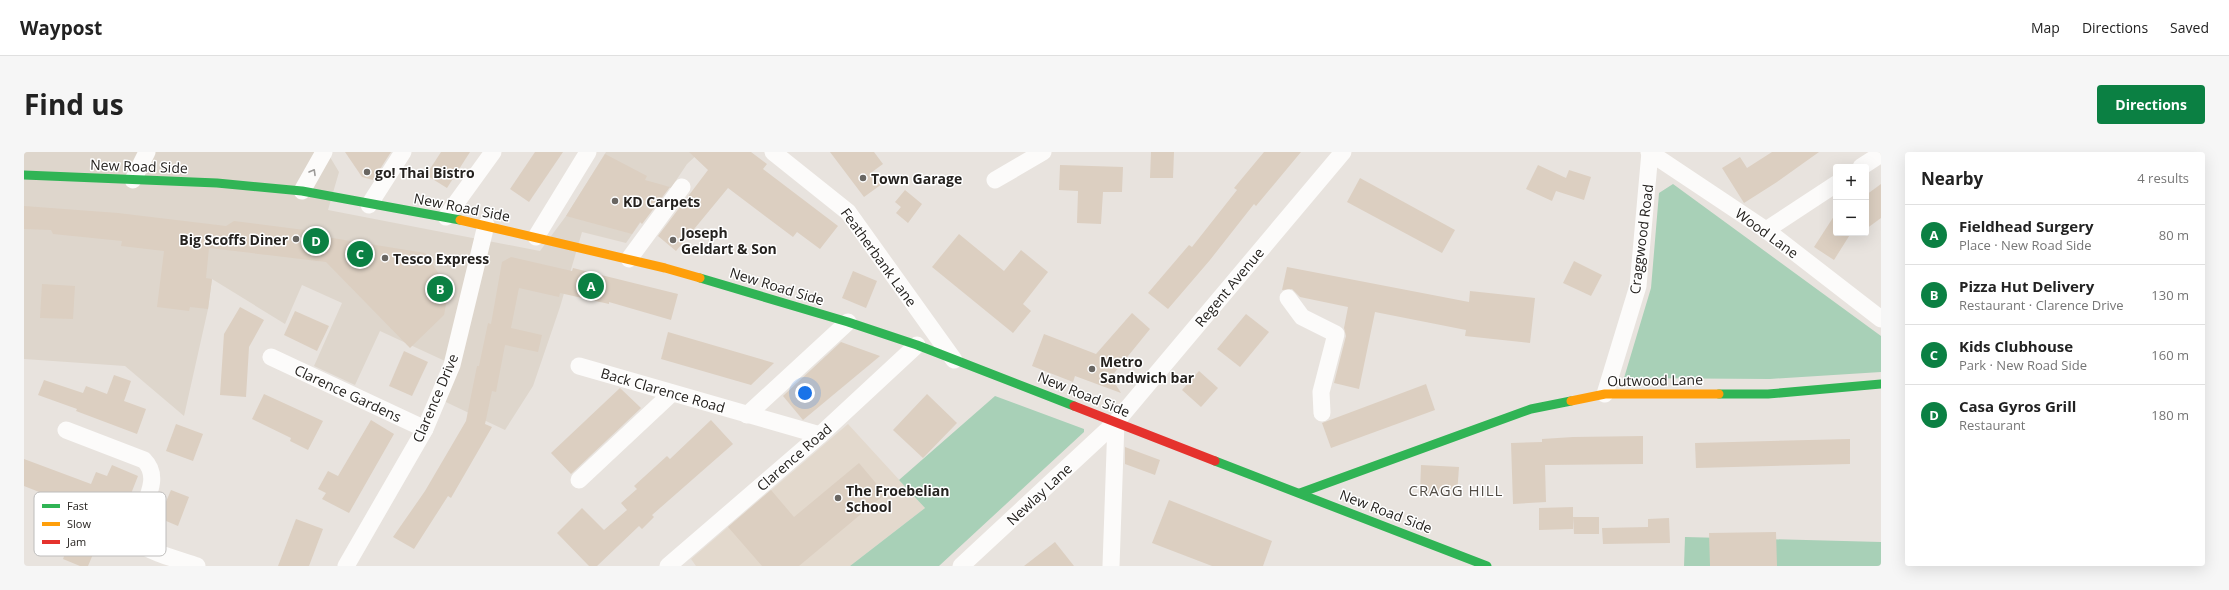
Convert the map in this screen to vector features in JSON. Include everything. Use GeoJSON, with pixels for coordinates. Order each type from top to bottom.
{"type":"FeatureCollection","features":[{"type":"Feature","properties":{"kind":"main road","name":"New Road Side"},"geometry":{"type":"LineString","coordinates":[[24,174],[217,183],[302,191],[370,205],[486,225],[665,268],[848,322],[916,345],[1487,566]]}},
{"type":"Feature","properties":{"kind":"main road","name":"Outwood Lane"},"geometry":{"type":"LineString","coordinates":[[1300,493],[1531,409],[1605,394],[1768,394],[1881,384]]}},
{"type":"Feature","properties":{"kind":"street"},"geometry":{"type":"LineString","coordinates":[[133,180],[147,152]]}},
{"type":"Feature","properties":{"kind":"street"},"geometry":{"type":"LineString","coordinates":[[302,191],[324,152]]}},
{"type":"Feature","properties":{"kind":"street"},"geometry":{"type":"LineString","coordinates":[[370,205],[403,152]]}},
{"type":"Feature","properties":{"kind":"street"},"geometry":{"type":"LineString","coordinates":[[446,217],[493,152]]}},
{"type":"Feature","properties":{"kind":"street"},"geometry":{"type":"LineString","coordinates":[[536,237],[588,152]]}},
{"type":"Feature","properties":{"kind":"street","name":"Featherbank Lane"},"geometry":{"type":"LineString","coordinates":[[773,152],[848,212],[954,360]]}},
{"type":"Feature","properties":{"kind":"street"},"geometry":{"type":"LineString","coordinates":[[995,180],[1043,152]]}},
{"type":"Feature","properties":{"kind":"street","name":"Regent Avenue"},"geometry":{"type":"LineString","coordinates":[[1116,422],[1343,152]]}},
{"type":"Feature","properties":{"kind":"street","name":"Wood Lane"},"geometry":{"type":"LineString","coordinates":[[1650,152],[1766,230],[1881,318]]}},
{"type":"Feature","properties":{"kind":"street","name":"Craggwood Road"},"geometry":{"type":"LineString","coordinates":[[1605,394],[1638,286],[1650,152]]}},
{"type":"Feature","properties":{"kind":"street"},"geometry":{"type":"LineString","coordinates":[[1866,164],[1881,154]]}},
{"type":"Feature","properties":{"kind":"street"},"geometry":{"type":"LineString","coordinates":[[1766,230],[1833,186]]}},
{"type":"Feature","properties":{"kind":"street"},"geometry":{"type":"LineString","coordinates":[[629,259],[682,187]]}},
{"type":"Feature","properties":{"kind":"street","name":"Clarence Drive"},"geometry":{"type":"LineString","coordinates":[[348,561],[425,428],[452,365],[486,225]]}},
{"type":"Feature","properties":{"kind":"street"},"geometry":{"type":"LineString","coordinates":[[1288,298],[1302,317],[1336,334],[1321,392],[1322,413]]}},
{"type":"Feature","properties":{"kind":"street"},"geometry":{"type":"LineString","coordinates":[[747,415],[848,322]]}},
{"type":"Feature","properties":{"kind":"street","name":"Clarence Road"},"geometry":{"type":"LineString","coordinates":[[668,566],[820,435],[916,345]]}},
{"type":"Feature","properties":{"kind":"street","name":"Clarence Gardens"},"geometry":{"type":"LineString","coordinates":[[271,357],[425,428]]}},
{"type":"Feature","properties":{"kind":"street","name":"Back Clarence Road"},"geometry":{"type":"LineString","coordinates":[[578,366],[820,435]]}},
{"type":"Feature","properties":{"kind":"street"},"geometry":{"type":"LineString","coordinates":[[579,480],[672,393]]}},
{"type":"Feature","properties":{"kind":"street"},"geometry":{"type":"LineString","coordinates":[[1111,566],[1116,422]]}},
{"type":"Feature","properties":{"kind":"street","name":"Newlay Lane"},"geometry":{"type":"LineString","coordinates":[[961,566],[1116,422]]}},
{"type":"Feature","properties":{"kind":"street"},"geometry":{"type":"LineString","coordinates":[[66,430],[144,460],[151,467],[153,477],[149,492]]}},
{"type":"Feature","properties":{"kind":"street"},"geometry":{"type":"LineString","coordinates":[[166,554],[197,566]]}},
{"type":"Feature","properties":{"kind":"shaded area"},"geometry":{"type":"Polygon","coordinates":[[[24,152],[327,152],[339,172],[328,210],[540,251],[566,216],[606,152],[700,152],[687,164],[671,188],[666,186],[626,243],[582,232],[560,307],[533,386],[505,430],[431,395],[445,361],[380,331],[355,385],[314,366],[342,303],[302,285],[285,324],[212,279],[208,309],[184,416],[125,366],[24,359],[24,152]]]}},
{"type":"Feature","properties":{"kind":"shaded area","name":"The Froebelian School"},"geometry":{"type":"Polygon","coordinates":[[[848,424],[925,508],[850,566],[696,566],[691,559],[848,424]]]}},
{"type":"Feature","properties":{"kind":"green space"},"geometry":{"type":"Polygon","coordinates":[[[1673,184],[1881,336],[1881,372],[1770,379],[1624,378],[1651,288],[1659,193],[1673,184]]]}},
{"type":"Feature","properties":{"kind":"green space"},"geometry":{"type":"Polygon","coordinates":[[[995,396],[1084,429],[1084,432],[939,566],[850,566],[925,508],[899,480],[995,396]]]}},
{"type":"Feature","properties":{"kind":"green space"},"geometry":{"type":"Polygon","coordinates":[[[1685,537],[1881,542],[1881,566],[1684,566],[1685,537]]]}},
{"type":"Feature","properties":{"kind":"building"},"geometry":{"type":"Polygon","coordinates":[[[345,152],[391,152],[373,180],[362,177],[345,152]]]}},
{"type":"Feature","properties":{"kind":"building"},"geometry":{"type":"Polygon","coordinates":[[[441,152],[470,152],[447,188],[426,175],[441,152]]]}},
{"type":"Feature","properties":{"kind":"building"},"geometry":{"type":"Polygon","coordinates":[[[535,152],[563,152],[529,202],[510,189],[535,152]]]}},
{"type":"Feature","properties":{"kind":"building"},"geometry":{"type":"Polygon","coordinates":[[[689,152],[751,152],[767,164],[763,169],[838,226],[820,249],[797,232],[793,237],[728,188],[676,251],[658,236],[708,170],[689,152]]]}},
{"type":"Feature","properties":{"kind":"building","name":"Town Garage"},"geometry":{"type":"Polygon","coordinates":[[[830,152],[874,152],[883,164],[872,172],[882,184],[864,197],[830,152]]]}},
{"type":"Feature","properties":{"kind":"building"},"geometry":{"type":"Polygon","coordinates":[[[1151,152],[1174,152],[1173,178],[1150,178],[1151,152]]]}},
{"type":"Feature","properties":{"kind":"building"},"geometry":{"type":"Polygon","coordinates":[[[1264,152],[1301,152],[1256,206],[1254,204],[1210,260],[1168,309],[1148,293],[1189,245],[1192,247],[1237,190],[1234,188],[1264,152]]]}},
{"type":"Feature","properties":{"kind":"building"},"geometry":{"type":"Polygon","coordinates":[[[1772,152],[1819,152],[1744,203],[1722,168],[1740,157],[1747,168],[1772,152]]]}},
{"type":"Feature","properties":{"kind":"building","name":"KD Carpets"},"geometry":{"type":"Polygon","coordinates":[[[605,154],[647,176],[645,180],[670,187],[642,224],[640,222],[632,234],[566,216],[605,154]]]}},
{"type":"Feature","properties":{"kind":"building"},"geometry":{"type":"Polygon","coordinates":[[[1060,165],[1123,167],[1122,192],[1103,192],[1101,224],[1077,223],[1078,191],[1059,190],[1060,165]]]}},
{"type":"Feature","properties":{"kind":"building"},"geometry":{"type":"Polygon","coordinates":[[[1538,165],[1566,178],[1569,170],[1591,177],[1584,200],[1556,191],[1552,201],[1526,189],[1538,165]]]}},
{"type":"Feature","properties":{"kind":"building"},"geometry":{"type":"Polygon","coordinates":[[[1360,178],[1455,230],[1442,253],[1347,202],[1360,178]]]}},
{"type":"Feature","properties":{"kind":"building"},"geometry":{"type":"Polygon","coordinates":[[[1881,184],[1881,218],[1869,227],[1869,200],[1869,193],[1881,184]]]}},
{"type":"Feature","properties":{"kind":"building"},"geometry":{"type":"Polygon","coordinates":[[[905,190],[922,204],[908,223],[896,213],[901,207],[895,202],[905,190]]]}},
{"type":"Feature","properties":{"kind":"building"},"geometry":{"type":"Polygon","coordinates":[[[24,206],[118,213],[226,226],[234,221],[320,232],[320,236],[425,253],[449,289],[444,315],[410,348],[326,262],[209,248],[206,278],[212,279],[208,309],[190,307],[189,311],[157,307],[164,251],[121,246],[122,241],[53,234],[51,230],[24,229],[24,206]]]}},
{"type":"Feature","properties":{"kind":"building"},"geometry":{"type":"Polygon","coordinates":[[[1833,218],[1833,236],[1849,236],[1834,260],[1814,247],[1833,218]]]}},
{"type":"Feature","properties":{"kind":"building"},"geometry":{"type":"Polygon","coordinates":[[[959,234],[1004,271],[1021,250],[1048,272],[1023,304],[1031,311],[1013,333],[932,267],[959,234]]]}},
{"type":"Feature","properties":{"kind":"building"},"geometry":{"type":"Polygon","coordinates":[[[511,257],[572,271],[573,268],[678,294],[671,320],[609,302],[609,304],[560,293],[559,297],[519,288],[511,328],[542,335],[538,352],[505,345],[496,392],[492,391],[485,424],[492,427],[451,498],[448,496],[414,549],[393,537],[425,491],[466,421],[477,366],[479,366],[488,323],[491,324],[502,262],[511,257]]]}},
{"type":"Feature","properties":{"kind":"building"},"geometry":{"type":"Polygon","coordinates":[[[1574,261],[1602,275],[1591,296],[1563,283],[1574,261]]]}},
{"type":"Feature","properties":{"kind":"building"},"geometry":{"type":"Polygon","coordinates":[[[1287,267],[1469,302],[1470,291],[1535,298],[1530,343],[1465,336],[1466,330],[1375,312],[1359,389],[1334,383],[1346,336],[1344,328],[1348,307],[1300,297],[1292,289],[1282,290],[1287,267]]]}},
{"type":"Feature","properties":{"kind":"building"},"geometry":{"type":"Polygon","coordinates":[[[853,271],[877,281],[866,308],[842,298],[853,271]]]}},
{"type":"Feature","properties":{"kind":"building"},"geometry":{"type":"Polygon","coordinates":[[[42,284],[75,286],[73,319],[40,318],[42,284]]]}},
{"type":"Feature","properties":{"kind":"building"},"geometry":{"type":"Polygon","coordinates":[[[240,307],[264,320],[249,347],[246,397],[220,395],[224,334],[240,307]]]}},
{"type":"Feature","properties":{"kind":"building"},"geometry":{"type":"Polygon","coordinates":[[[295,311],[329,326],[317,351],[284,335],[295,311]]]}},
{"type":"Feature","properties":{"kind":"building"},"geometry":{"type":"Polygon","coordinates":[[[1132,313],[1150,329],[1111,377],[1121,393],[1075,376],[1073,382],[1032,366],[1044,334],[1096,354],[1132,313]]]}},
{"type":"Feature","properties":{"kind":"building"},"geometry":{"type":"Polygon","coordinates":[[[1246,314],[1269,332],[1240,367],[1217,349],[1246,314]]]}},
{"type":"Feature","properties":{"kind":"building"},"geometry":{"type":"Polygon","coordinates":[[[668,332],[774,363],[751,385],[661,359],[668,332]]]}},
{"type":"Feature","properties":{"kind":"building"},"geometry":{"type":"Polygon","coordinates":[[[841,342],[880,356],[803,420],[783,396],[841,342]]]}},
{"type":"Feature","properties":{"kind":"building"},"geometry":{"type":"Polygon","coordinates":[[[404,351],[428,362],[412,396],[389,386],[404,351]]]}},
{"type":"Feature","properties":{"kind":"building"},"geometry":{"type":"Polygon","coordinates":[[[1199,371],[1218,388],[1201,407],[1182,390],[1199,371]]]}},
{"type":"Feature","properties":{"kind":"building"},"geometry":{"type":"Polygon","coordinates":[[[114,375],[131,381],[124,401],[146,409],[137,434],[76,411],[77,409],[38,395],[44,380],[83,393],[86,386],[107,394],[114,375]]]}},
{"type":"Feature","properties":{"kind":"building"},"geometry":{"type":"Polygon","coordinates":[[[1426,384],[1435,410],[1331,448],[1322,423],[1426,384]]]}},
{"type":"Feature","properties":{"kind":"building"},"geometry":{"type":"Polygon","coordinates":[[[620,388],[641,408],[571,474],[551,453],[620,388]]]}},
{"type":"Feature","properties":{"kind":"building"},"geometry":{"type":"Polygon","coordinates":[[[264,394],[323,421],[308,450],[290,441],[291,438],[252,419],[264,394]]]}},
{"type":"Feature","properties":{"kind":"building"},"geometry":{"type":"Polygon","coordinates":[[[927,394],[957,423],[923,458],[893,430],[927,394]]]}},
{"type":"Feature","properties":{"kind":"building"},"geometry":{"type":"Polygon","coordinates":[[[371,420],[394,434],[349,513],[322,499],[326,493],[318,489],[328,471],[338,476],[371,420]]]}},
{"type":"Feature","properties":{"kind":"building"},"geometry":{"type":"Polygon","coordinates":[[[711,420],[733,444],[652,515],[654,517],[642,529],[639,526],[597,566],[589,566],[557,533],[582,508],[604,530],[627,510],[621,503],[637,489],[634,486],[667,456],[670,459],[711,420]]]}},
{"type":"Feature","properties":{"kind":"building"},"geometry":{"type":"Polygon","coordinates":[[[176,424],[203,434],[193,461],[166,451],[176,424]]]}},
{"type":"Feature","properties":{"kind":"building"},"geometry":{"type":"Polygon","coordinates":[[[1643,436],[1643,464],[1545,465],[1546,502],[1513,504],[1511,443],[1542,442],[1542,439],[1573,437],[1643,436]]]}},
{"type":"Feature","properties":{"kind":"building"},"geometry":{"type":"Polygon","coordinates":[[[1850,439],[1850,464],[1696,468],[1695,443],[1850,439]]]}},
{"type":"Feature","properties":{"kind":"building"},"geometry":{"type":"Polygon","coordinates":[[[1125,447],[1160,460],[1155,475],[1125,464],[1125,447]]]}},
{"type":"Feature","properties":{"kind":"building"},"geometry":{"type":"Polygon","coordinates":[[[24,459],[91,484],[96,472],[107,476],[112,465],[138,476],[132,492],[39,492],[24,486],[24,459]]]}},
{"type":"Feature","properties":{"kind":"building"},"geometry":{"type":"Polygon","coordinates":[[[859,463],[885,494],[799,566],[762,566],[728,527],[771,490],[794,517],[859,463]]]}},
{"type":"Feature","properties":{"kind":"building"},"geometry":{"type":"Polygon","coordinates":[[[1421,465],[1459,467],[1457,495],[1420,493],[1421,465]]]}},
{"type":"Feature","properties":{"kind":"building"},"geometry":{"type":"Polygon","coordinates":[[[171,490],[189,497],[178,526],[166,521],[166,502],[171,490]]]}},
{"type":"Feature","properties":{"kind":"building"},"geometry":{"type":"Polygon","coordinates":[[[1169,500],[1272,541],[1263,566],[1212,566],[1152,543],[1169,500]]]}},
{"type":"Feature","properties":{"kind":"building"},"geometry":{"type":"Polygon","coordinates":[[[1573,507],[1573,529],[1539,530],[1539,508],[1573,507]]]}},
{"type":"Feature","properties":{"kind":"building"},"geometry":{"type":"Polygon","coordinates":[[[1573,517],[1599,517],[1599,534],[1574,534],[1573,517]]]}},
{"type":"Feature","properties":{"kind":"building"},"geometry":{"type":"Polygon","coordinates":[[[1669,518],[1670,543],[1603,544],[1602,528],[1648,527],[1648,519],[1669,518]]]}},
{"type":"Feature","properties":{"kind":"building"},"geometry":{"type":"Polygon","coordinates":[[[296,519],[323,529],[309,566],[278,566],[296,519]]]}},
{"type":"Feature","properties":{"kind":"building"},"geometry":{"type":"Polygon","coordinates":[[[1776,532],[1777,566],[1710,566],[1709,533],[1776,532]]]}},
{"type":"Feature","properties":{"kind":"building"},"geometry":{"type":"Polygon","coordinates":[[[1055,542],[1074,566],[1024,566],[1055,542]]]}},
{"type":"Feature","properties":{"kind":"building"},"geometry":{"type":"Polygon","coordinates":[[[64,556],[92,556],[88,566],[80,566],[63,559],[64,556]]]}},
{"type":"Feature","properties":{"kind":"traffic: fast"},"geometry":{"type":"LineString","coordinates":[[24,175],[217,183],[302,191],[460,220]]}},
{"type":"Feature","properties":{"kind":"traffic: fast"},"geometry":{"type":"LineString","coordinates":[[700,278],[848,322],[917,345],[1074,406]]}},
{"type":"Feature","properties":{"kind":"traffic: fast"},"geometry":{"type":"LineString","coordinates":[[1719,394],[1768,394],[1881,384]]}},
{"type":"Feature","properties":{"kind":"traffic: fast"},"geometry":{"type":"LineString","coordinates":[[1300,493],[1531,409],[1571,401]]}},
{"type":"Feature","properties":{"kind":"traffic: fast"},"geometry":{"type":"LineString","coordinates":[[1215,461],[1487,566]]}},
{"type":"Feature","properties":{"kind":"traffic: slow"},"geometry":{"type":"LineString","coordinates":[[460,220],[665,268],[700,278]]}},
{"type":"Feature","properties":{"kind":"traffic: slow"},"geometry":{"type":"LineString","coordinates":[[1571,401],[1605,394],[1719,394]]}},
{"type":"Feature","properties":{"kind":"traffic: jam"},"geometry":{"type":"LineString","coordinates":[[1074,406],[1215,461]]}},
{"type":"Feature","properties":{"kind":"place","name":"go! Thai Bistro"},"geometry":{"type":"Point","coordinates":[367,172]}},
{"type":"Feature","properties":{"kind":"place","name":"Town Garage"},"geometry":{"type":"Point","coordinates":[863,178]}},
{"type":"Feature","properties":{"kind":"place","name":"KD Carpets"},"geometry":{"type":"Point","coordinates":[615,201]}},
{"type":"Feature","properties":{"kind":"place","name":"Big Scoffs Diner"},"geometry":{"type":"Point","coordinates":[296,239]}},
{"type":"Feature","properties":{"kind":"place","name":"Joseph Geldart & Son"},"geometry":{"type":"Point","coordinates":[673,240]}},
{"type":"Feature","properties":{"kind":"place","name":"Casa Gyros Grill"},"geometry":{"type":"Point","coordinates":[316,241]}},
{"type":"Feature","properties":{"kind":"place","name":"Kids Clubhouse"},"geometry":{"type":"Point","coordinates":[360,254]}},
{"type":"Feature","properties":{"kind":"place","name":"Tesco Express"},"geometry":{"type":"Point","coordinates":[385,258]}},
{"type":"Feature","properties":{"kind":"place","name":"Fieldhead Surgery"},"geometry":{"type":"Point","coordinates":[591,286]}},
{"type":"Feature","properties":{"kind":"place","name":"Pizza Hut Delivery"},"geometry":{"type":"Point","coordinates":[440,289]}},
{"type":"Feature","properties":{"kind":"place","name":"Metro Sandwich bar"},"geometry":{"type":"Point","coordinates":[1092,369]}},
{"type":"Feature","properties":{"kind":"place","name":"The Froebelian School"},"geometry":{"type":"Point","coordinates":[838,498]}},
{"type":"Feature","properties":{"kind":"district","name":"CRAGG HILL"},"geometry":{"type":"Point","coordinates":[1456,490]}}]}
